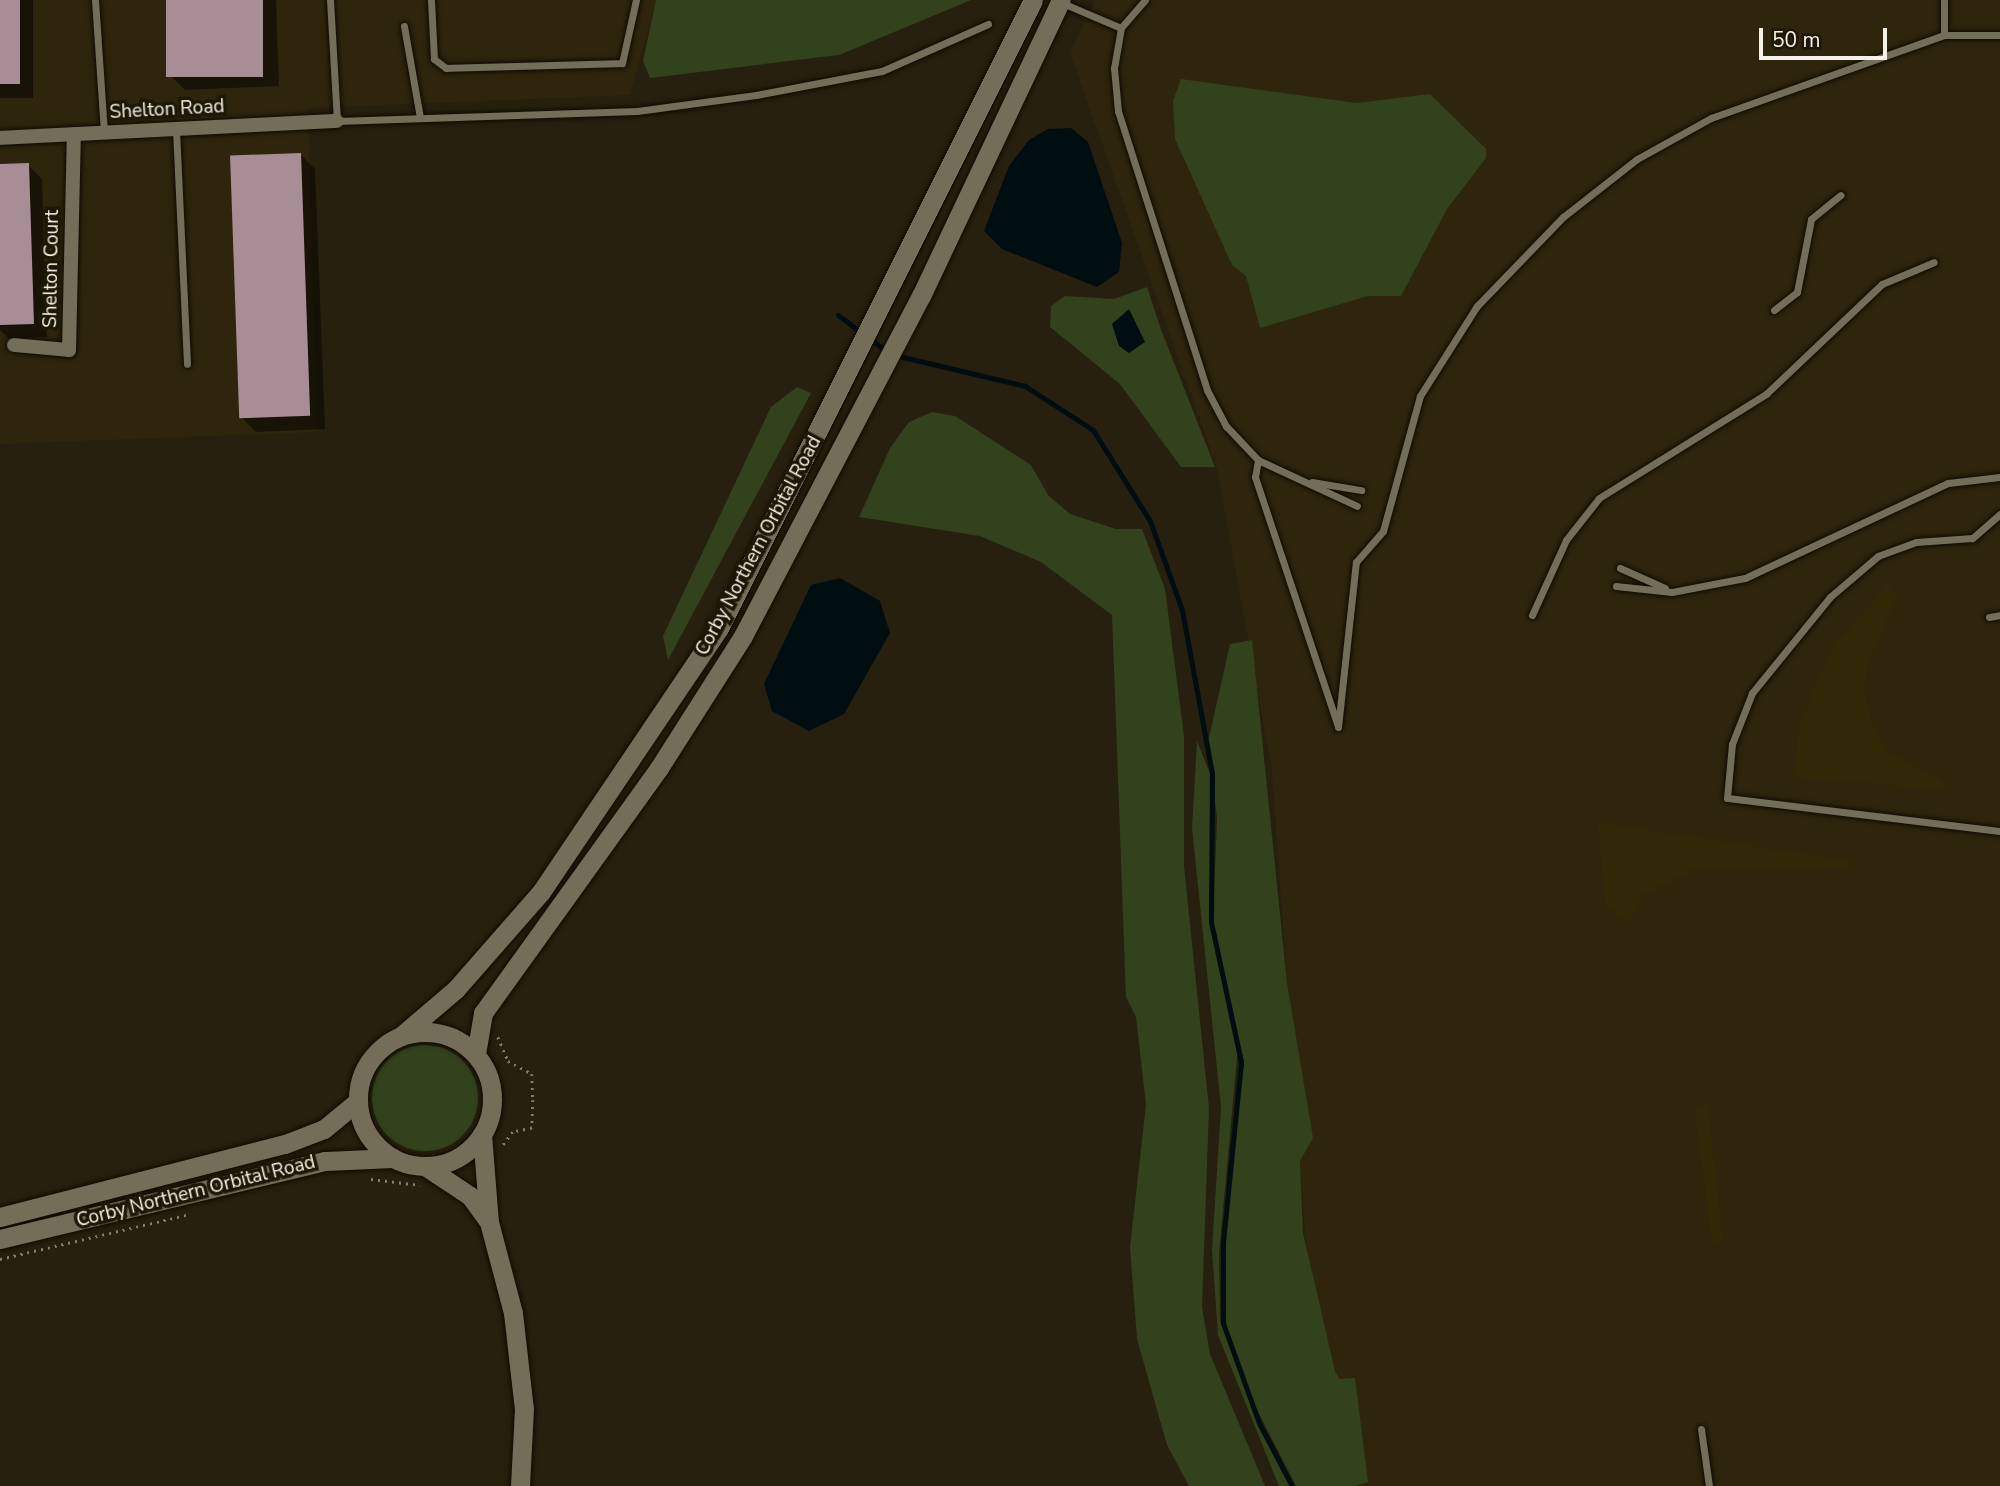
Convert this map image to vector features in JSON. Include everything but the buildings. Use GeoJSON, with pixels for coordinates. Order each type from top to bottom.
{"type":"FeatureCollection","features":[{"type":"Feature","properties":{"kind":"street","name":"Corby Northern Orbital Road"},"geometry":{"type":"LineString","coordinates":[[401,1036],[456,989],[541,892],[632,762],[719,628],[896,284],[1033,0]]}},
{"type":"Feature","properties":{"kind":"street","name":"Corby Northern Orbital Road"},"geometry":{"type":"LineString","coordinates":[[476,1054],[483,1013],[659,768],[743,636],[921,296],[1061,1]]}},
{"type":"Feature","properties":{"kind":"street","name":"Shelton Road"},"geometry":{"type":"LineString","coordinates":[[0,138],[337,121]]}},
{"type":"Feature","properties":{"kind":"street","name":"Shelton Court"},"geometry":{"type":"LineString","coordinates":[[14,345],[69,350],[74,134]]}},
{"type":"Feature","properties":{"kind":"street"},"geometry":{"type":"LineString","coordinates":[[489,1222],[470,1196],[425,1176],[393,1158],[375,1143],[358,1101],[370,1060],[401,1036],[442,1033],[476,1054],[492,1098],[482,1134],[483,1167],[489,1222],[513,1313],[524,1409],[520,1486]]}},
{"type":"Feature","properties":{"kind":"street","name":"Corby Northern Orbital Road"},"geometry":{"type":"LineString","coordinates":[[0,1217],[285,1144],[324,1129],[358,1101]]}},
{"type":"Feature","properties":{"kind":"street"},"geometry":{"type":"LineString","coordinates":[[425,1176],[455,1158],[482,1134]]}},
{"type":"Feature","properties":{"kind":"street","name":"Corby Northern Orbital Road"},"geometry":{"type":"LineString","coordinates":[[0,1239],[325,1161],[393,1158]]}},
{"type":"Feature","properties":{"kind":"lane"},"geometry":{"type":"LineString","coordinates":[[95,0],[104,132]]}},
{"type":"Feature","properties":{"kind":"lane"},"geometry":{"type":"LineString","coordinates":[[330,0],[337,121],[637,110],[810,87],[882,71],[988,24]]}},
{"type":"Feature","properties":{"kind":"lane"},"geometry":{"type":"LineString","coordinates":[[431,0],[434,59],[446,68],[622,62],[636,0]]}},
{"type":"Feature","properties":{"kind":"lane"},"geometry":{"type":"LineString","coordinates":[[1145,0],[1121,28],[1114,68],[1118,111],[1194,351],[1226,426],[1258,460],[1357,506]]}},
{"type":"Feature","properties":{"kind":"lane"},"geometry":{"type":"LineString","coordinates":[[1944,0],[1944,35]]}},
{"type":"Feature","properties":{"kind":"lane"},"geometry":{"type":"LineString","coordinates":[[1061,1],[1121,28]]}},
{"type":"Feature","properties":{"kind":"lane"},"geometry":{"type":"LineString","coordinates":[[404,26],[421,118]]}},
{"type":"Feature","properties":{"kind":"lane"},"geometry":{"type":"LineString","coordinates":[[1258,460],[1255,477],[1338,727],[1356,562],[1383,531],[1420,396],[1478,306],[1563,217],[1637,159],[1711,118],[1944,35],[2000,35]]}},
{"type":"Feature","properties":{"kind":"lane"},"geometry":{"type":"LineString","coordinates":[[176,130],[187,363]]}},
{"type":"Feature","properties":{"kind":"lane"},"geometry":{"type":"LineString","coordinates":[[1774,310],[1797,292],[1811,219],[1841,195]]}},
{"type":"Feature","properties":{"kind":"lane"},"geometry":{"type":"LineString","coordinates":[[1532,615],[1566,540],[1599,498],[1798,369],[1882,284],[1934,262]]}},
{"type":"Feature","properties":{"kind":"lane"},"geometry":{"type":"LineString","coordinates":[[1616,586],[1672,592],[1745,578],[1948,483],[2000,477]]}},
{"type":"Feature","properties":{"kind":"lane"},"geometry":{"type":"LineString","coordinates":[[1301,480],[1361,490]]}},
{"type":"Feature","properties":{"kind":"lane"},"geometry":{"type":"LineString","coordinates":[[2000,514],[1972,538],[1916,542],[1878,556],[1830,597],[1752,692],[1732,744],[1727,798],[2000,831]]}},
{"type":"Feature","properties":{"kind":"lane"},"geometry":{"type":"LineString","coordinates":[[1620,568],[1672,592]]}},
{"type":"Feature","properties":{"kind":"lane"},"geometry":{"type":"LineString","coordinates":[[1989,617],[2000,615]]}},
{"type":"Feature","properties":{"kind":"lane"},"geometry":{"type":"LineString","coordinates":[[1701,1429],[1709,1486]]}},
{"type":"Feature","properties":{"kind":"path"},"geometry":{"type":"LineString","coordinates":[[483,1167],[496,1163],[513,1132],[532,1128],[532,1074],[508,1061],[498,1024]]}},
{"type":"Feature","properties":{"kind":"path"},"geometry":{"type":"LineString","coordinates":[[365,1178],[425,1176]]}},
{"type":"Feature","properties":{"kind":"path"},"geometry":{"type":"LineString","coordinates":[[0,1259],[203,1210]]}},
{"type":"Feature","properties":{"kind":"shaded area"},"geometry":{"type":"Polygon","coordinates":[[[0,0],[656,0],[630,95],[308,108],[317,432],[0,444],[0,0]]]}},
{"type":"Feature","properties":{"kind":"shaded area"},"geometry":{"type":"Polygon","coordinates":[[[1095,0],[2000,0],[2000,1486],[1346,1486],[1317,1399],[1272,771],[1217,468],[1070,53],[1095,0]]]}},
{"type":"Feature","properties":{"kind":"shaded area"},"geometry":{"type":"Polygon","coordinates":[[[1071,128],[1088,142],[1122,243],[1119,272],[1097,287],[1002,249],[984,231],[1009,166],[1029,140],[1048,129],[1071,128]]]}},
{"type":"Feature","properties":{"kind":"shaded area"},"geometry":{"type":"Polygon","coordinates":[[[1129,309],[1145,342],[1129,353],[1119,346],[1112,324],[1129,309]]]}},
{"type":"Feature","properties":{"kind":"shaded area"},"geometry":{"type":"Polygon","coordinates":[[[840,578],[880,601],[890,633],[844,714],[809,731],[772,711],[764,684],[811,585],[840,578]]]}},
{"type":"Feature","properties":{"kind":"green space"},"geometry":{"type":"Polygon","coordinates":[[[656,0],[971,0],[839,55],[650,78],[643,61],[656,0]]]}},
{"type":"Feature","properties":{"kind":"green space"},"geometry":{"type":"Polygon","coordinates":[[[1181,79],[1357,103],[1430,94],[1486,149],[1486,158],[1447,209],[1401,296],[1368,296],[1260,328],[1246,276],[1232,265],[1175,139],[1173,101],[1181,79]]]}},
{"type":"Feature","properties":{"kind":"green space"},"geometry":{"type":"Polygon","coordinates":[[[1147,287],[1215,467],[1181,467],[1120,384],[1050,327],[1051,306],[1065,296],[1114,299],[1147,287]]]}},
{"type":"Feature","properties":{"kind":"green space"},"geometry":{"type":"Polygon","coordinates":[[[797,387],[811,393],[668,660],[663,636],[771,407],[797,387]]]}},
{"type":"Feature","properties":{"kind":"green space"},"geometry":{"type":"Polygon","coordinates":[[[932,412],[955,416],[1031,465],[1048,495],[1070,514],[1116,529],[1142,529],[1165,589],[1184,736],[1184,866],[1209,1108],[1202,1307],[1210,1354],[1265,1486],[1189,1486],[1167,1445],[1137,1339],[1130,1247],[1146,1105],[1136,1017],[1126,997],[1112,615],[1041,562],[980,536],[859,517],[890,448],[909,422],[932,412]]]}},
{"type":"Feature","properties":{"kind":"green space"},"geometry":{"type":"Polygon","coordinates":[[[1252,640],[1287,983],[1313,1138],[1300,1161],[1303,1233],[1335,1371],[1339,1379],[1355,1378],[1368,1482],[1355,1486],[1296,1486],[1248,1392],[1225,1320],[1225,1235],[1244,1062],[1213,920],[1217,818],[1208,742],[1230,644],[1252,640]]]}},
{"type":"Feature","properties":{"kind":"green space"},"geometry":{"type":"Polygon","coordinates":[[[1197,741],[1211,776],[1210,926],[1238,1047],[1219,1253],[1220,1321],[1258,1424],[1291,1486],[1279,1486],[1218,1335],[1212,1249],[1221,1107],[1192,828],[1197,741]]]}},
{"type":"Feature","properties":{"kind":"green space"},"geometry":{"type":"Polygon","coordinates":[[[425,1045],[445,1049],[462,1061],[474,1078],[478,1098],[474,1118],[462,1135],[445,1147],[425,1151],[405,1147],[388,1135],[376,1118],[372,1098],[376,1078],[388,1061],[405,1049],[425,1045]]]}},
{"type":"Feature","properties":{"kind":"sand"},"geometry":{"type":"Polygon","coordinates":[[[1888,585],[1897,597],[1867,664],[1865,695],[1874,729],[1888,751],[1942,781],[1944,790],[1794,777],[1799,725],[1834,644],[1888,585]]]}},
{"type":"Feature","properties":{"kind":"sand"},"geometry":{"type":"Polygon","coordinates":[[[1597,822],[1851,861],[1850,868],[1695,869],[1643,895],[1628,922],[1606,907],[1597,822]]]}},
{"type":"Feature","properties":{"kind":"sand"},"geometry":{"type":"Polygon","coordinates":[[[1708,1104],[1723,1240],[1712,1244],[1694,1107],[1708,1104]]]}},
{"type":"Feature","properties":{"kind":"waterway"},"geometry":{"type":"LineString","coordinates":[[838,315],[890,354],[1025,386],[1093,430],[1150,521],[1182,610],[1212,773],[1211,922],[1241,1062],[1223,1243],[1223,1323],[1259,1423],[1292,1486]]}}]}
